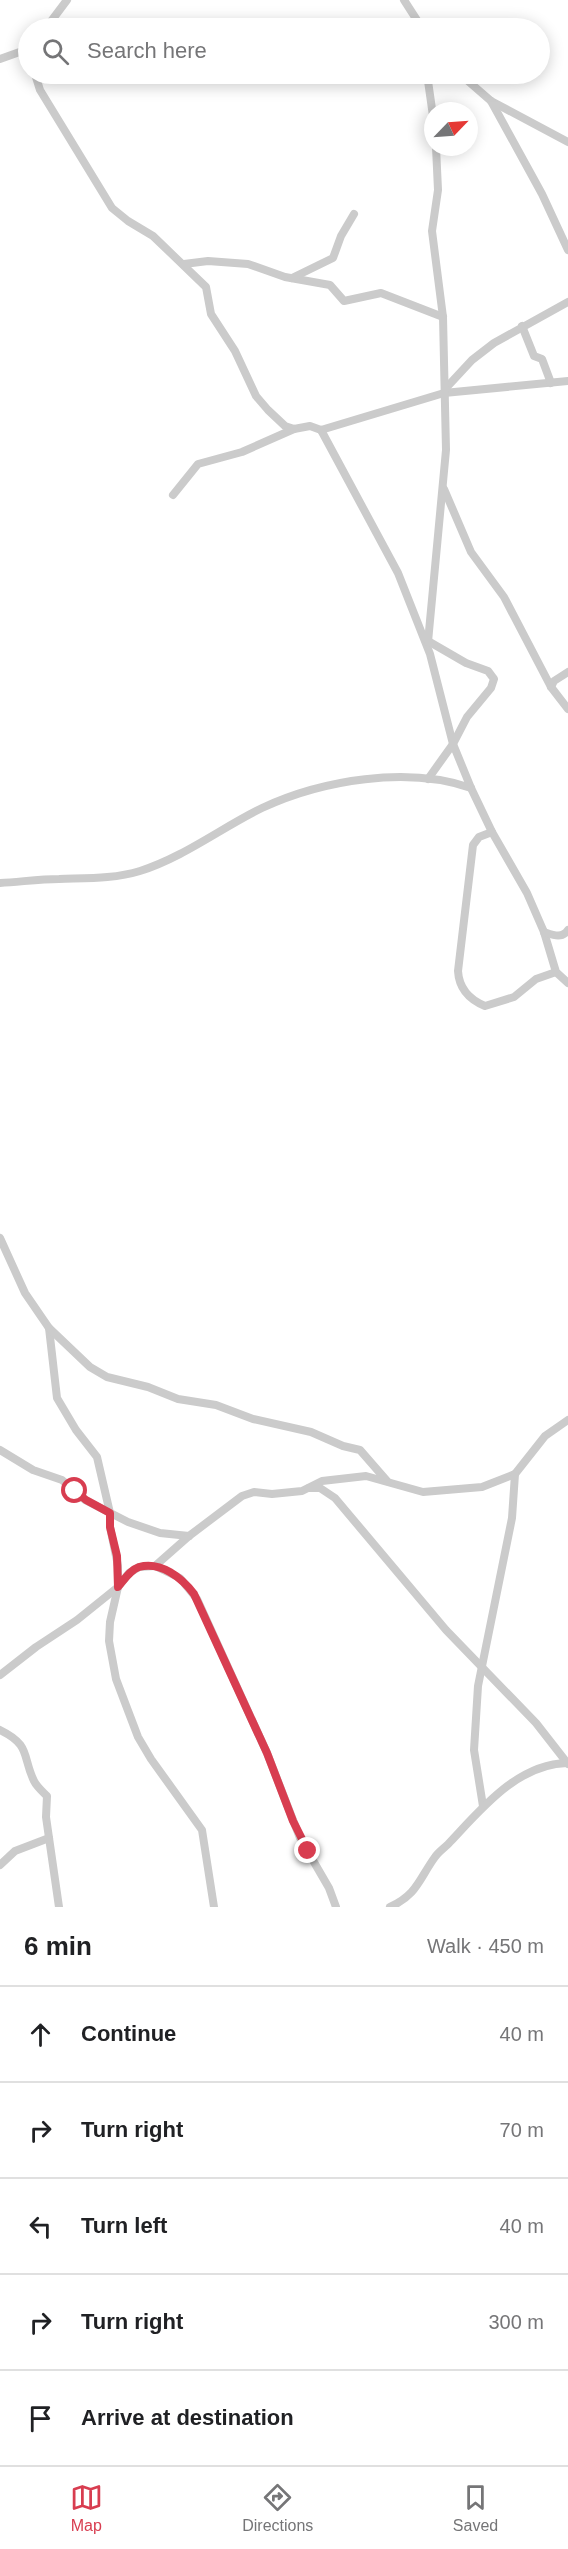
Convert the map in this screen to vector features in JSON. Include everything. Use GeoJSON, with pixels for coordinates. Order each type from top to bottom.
{"type":"FeatureCollection","features":[{"type":"Feature","properties":{"kind":"street"},"geometry":{"type":"LineString","coordinates":[[54,18],[67,0]]}},
{"type":"Feature","properties":{"kind":"street"},"geometry":{"type":"LineString","coordinates":[[404,0],[414,18]]}},
{"type":"Feature","properties":{"kind":"street"},"geometry":{"type":"LineString","coordinates":[[0,59],[18,53]]}},
{"type":"Feature","properties":{"kind":"street"},"geometry":{"type":"LineString","coordinates":[[38,84],[112,208],[153,236],[206,287],[212,315],[235,351],[256,396],[279,421],[294,429]]}},
{"type":"Feature","properties":{"kind":"street"},"geometry":{"type":"LineString","coordinates":[[428,84],[431,102]]}},
{"type":"Feature","properties":{"kind":"street"},"geometry":{"type":"LineString","coordinates":[[471,84],[491,101],[568,142]]}},
{"type":"Feature","properties":{"kind":"street"},"geometry":{"type":"LineString","coordinates":[[491,101],[542,194],[568,250]]}},
{"type":"Feature","properties":{"kind":"street"},"geometry":{"type":"LineString","coordinates":[[436,156],[438,190],[432,231],[443,318],[444,489],[428,641],[430,654],[453,744],[471,788],[492,832],[527,893],[544,932],[556,972],[568,983]]}},
{"type":"Feature","properties":{"kind":"street"},"geometry":{"type":"LineString","coordinates":[[292,278],[333,258],[340,236],[354,214]]}},
{"type":"Feature","properties":{"kind":"street"},"geometry":{"type":"LineString","coordinates":[[184,264],[208,261],[248,264],[292,278],[330,285],[344,301],[375,294],[387,294],[443,318]]}},
{"type":"Feature","properties":{"kind":"street"},"geometry":{"type":"LineString","coordinates":[[445,391],[472,360],[494,343],[568,302]]}},
{"type":"Feature","properties":{"kind":"street"},"geometry":{"type":"LineString","coordinates":[[522,326],[534,356],[542,359],[551,382]]}},
{"type":"Feature","properties":{"kind":"street"},"geometry":{"type":"LineString","coordinates":[[173,495],[198,464],[242,452],[294,429],[310,426],[321,430],[445,391],[568,381]]}},
{"type":"Feature","properties":{"kind":"street"},"geometry":{"type":"LineString","coordinates":[[321,430],[398,573],[430,654]]}},
{"type":"Feature","properties":{"kind":"street"},"geometry":{"type":"LineString","coordinates":[[444,489],[471,552],[504,597],[551,687],[568,709]]}},
{"type":"Feature","properties":{"kind":"street"},"geometry":{"type":"LineString","coordinates":[[428,641],[466,663],[488,671],[494,679],[491,688],[467,717],[453,744],[428,779]]}},
{"type":"Feature","properties":{"kind":"street"},"geometry":{"type":"LineString","coordinates":[[551,687],[554,681],[568,672]]}},
{"type":"Feature","properties":{"kind":"street"},"geometry":{"type":"LineString","coordinates":[[0,883],[115,876],[138,872],[166,862],[264,807],[357,779],[428,779],[451,781],[471,788]]}},
{"type":"Feature","properties":{"kind":"street"},"geometry":{"type":"LineString","coordinates":[[492,832],[479,837],[473,845],[458,971],[461,987],[471,998],[485,1006],[514,997],[536,979],[556,972]]}},
{"type":"Feature","properties":{"kind":"street"},"geometry":{"type":"LineString","coordinates":[[544,932],[558,936],[568,930]]}},
{"type":"Feature","properties":{"kind":"street"},"geometry":{"type":"LineString","coordinates":[[0,1238],[26,1293],[49,1328],[65,1346],[102,1374],[163,1392],[178,1399],[216,1405],[247,1418],[311,1432],[343,1446],[357,1449],[388,1481]]}},
{"type":"Feature","properties":{"kind":"street"},"geometry":{"type":"LineString","coordinates":[[49,1328],[51,1367],[57,1398],[76,1430],[97,1457],[110,1513],[110,1527],[117,1556],[118,1587],[110,1622],[110,1641],[116,1679],[127,1713],[147,1752],[202,1830],[214,1907]]}},
{"type":"Feature","properties":{"kind":"street"},"geometry":{"type":"LineString","coordinates":[[302,1491],[322,1481],[366,1476],[388,1481],[411,1491],[444,1491],[482,1487],[515,1474],[545,1436],[568,1420]]}},
{"type":"Feature","properties":{"kind":"street"},"geometry":{"type":"LineString","coordinates":[[0,1450],[33,1470],[62,1480],[86,1500],[128,1522],[160,1533],[189,1536]]}},
{"type":"Feature","properties":{"kind":"street"},"geometry":{"type":"LineString","coordinates":[[483,1806],[474,1750],[481,1666],[512,1518],[515,1474]]}},
{"type":"Feature","properties":{"kind":"street"},"geometry":{"type":"LineString","coordinates":[[322,1481],[446,1630],[536,1723],[567,1763]]}},
{"type":"Feature","properties":{"kind":"street"},"geometry":{"type":"LineString","coordinates":[[155,1566],[189,1536],[242,1496],[254,1492],[272,1494],[302,1491],[313,1487],[329,1492]]}},
{"type":"Feature","properties":{"kind":"street"},"geometry":{"type":"LineString","coordinates":[[0,1675],[118,1587],[129,1573],[139,1567],[155,1566],[180,1578],[197,1599],[267,1753],[300,1838],[329,1888],[336,1907]]}},
{"type":"Feature","properties":{"kind":"street"},"geometry":{"type":"LineString","coordinates":[[0,1730],[13,1737],[25,1751],[34,1781],[47,1796],[46,1818],[59,1907]]}},
{"type":"Feature","properties":{"kind":"street"},"geometry":{"type":"LineString","coordinates":[[390,1907],[413,1893],[436,1855],[483,1806],[540,1767],[552,1763],[567,1763]]}},
{"type":"Feature","properties":{"kind":"street"},"geometry":{"type":"LineString","coordinates":[[0,1865],[15,1851],[49,1838]]}},
{"type":"Feature","properties":{"kind":"route"},"geometry":{"type":"LineString","coordinates":[[75,1491],[98,1508],[110,1513],[110,1527],[117,1556],[118,1587],[129,1573],[139,1567],[155,1566],[180,1578],[194,1594],[267,1753],[300,1838],[308,1851]]}}]}
